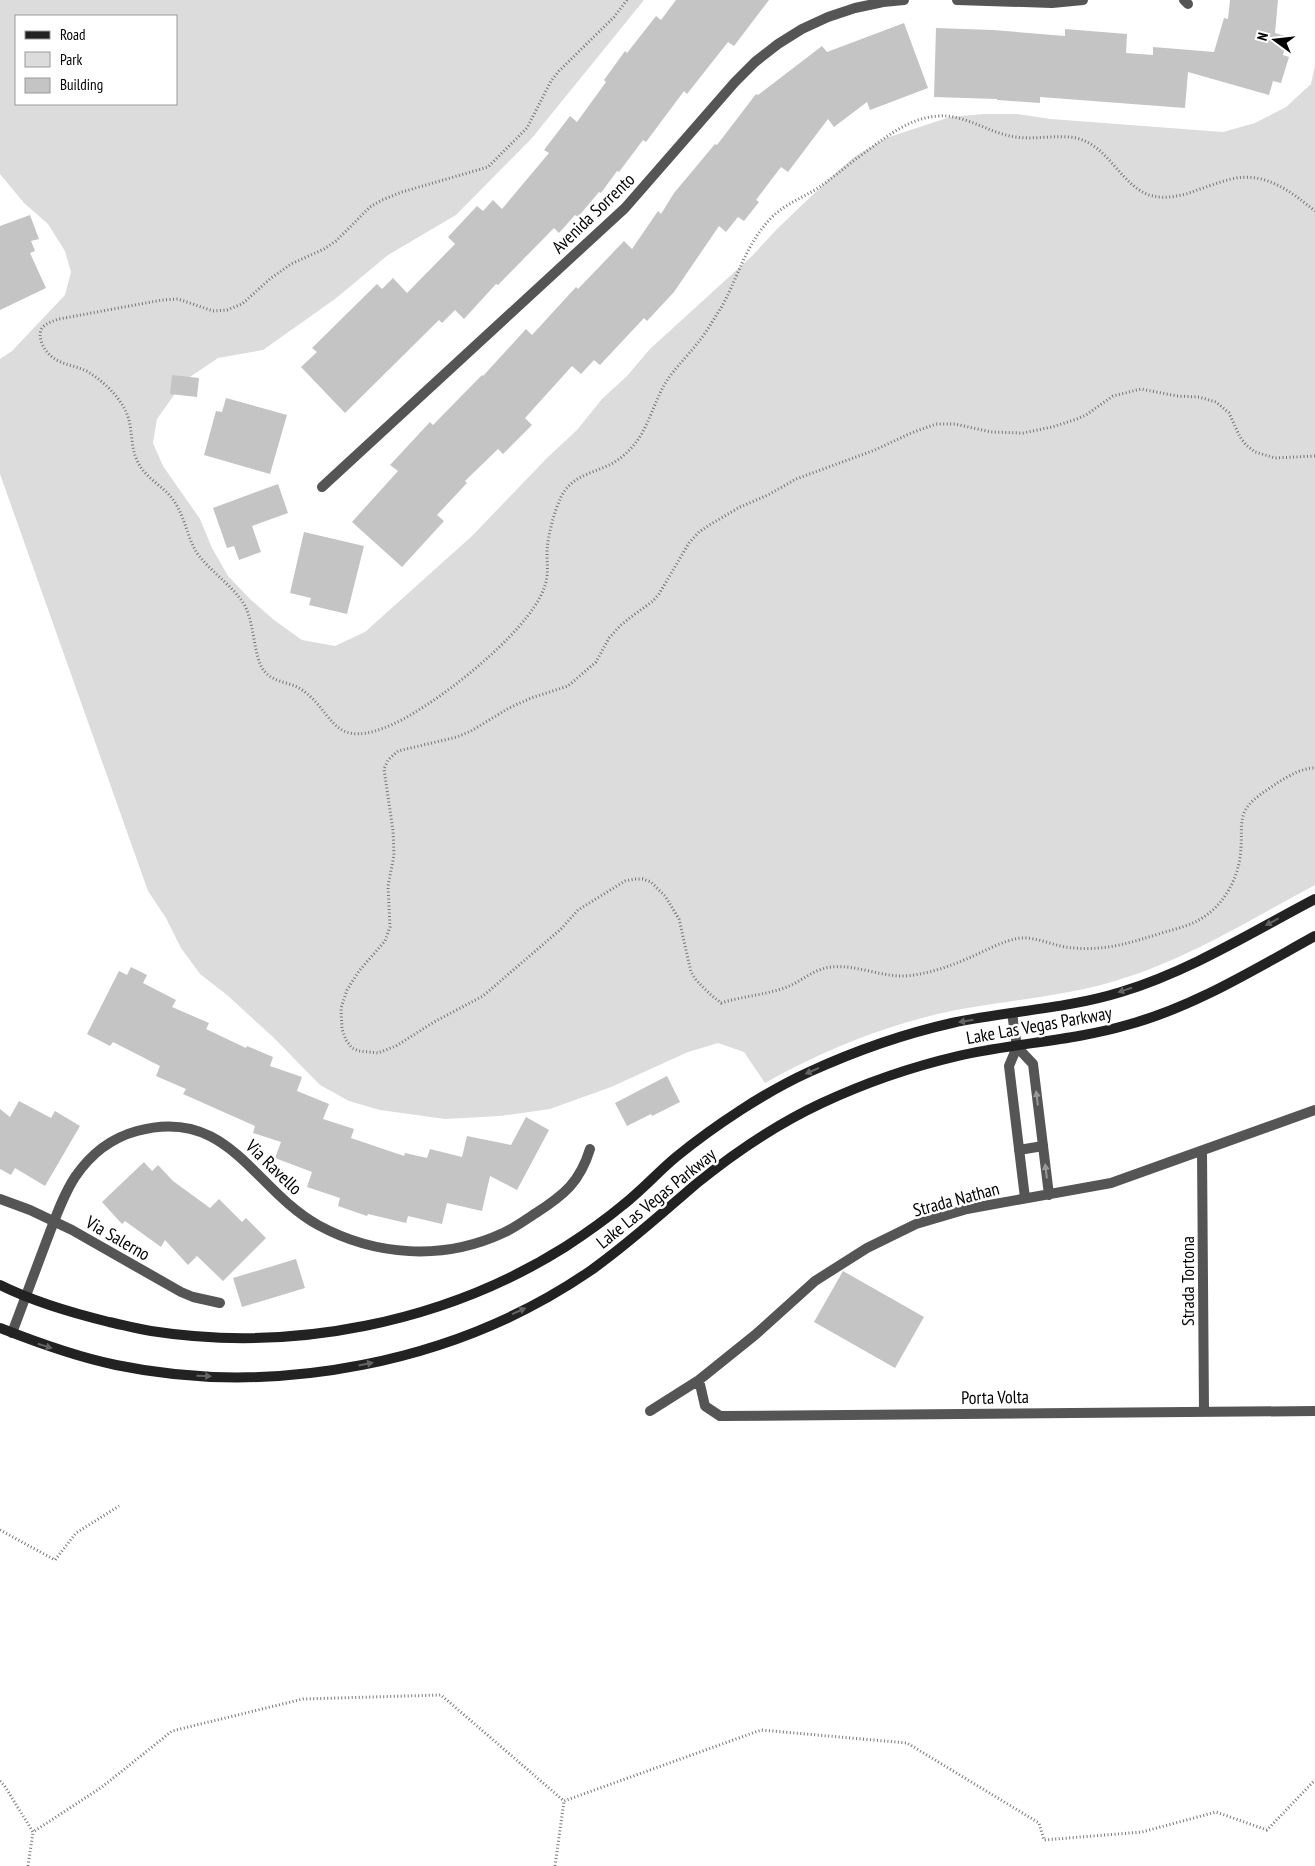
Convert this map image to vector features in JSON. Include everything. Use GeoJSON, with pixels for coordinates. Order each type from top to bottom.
{"type":"FeatureCollection","features":[{"type":"Feature","properties":{"kind":"street","name":"Avenida Sorrento"},"geometry":{"type":"LineString","coordinates":[[322,486],[625,208],[735,82],[755,62],[778,44],[828,17],[865,3],[904,0]]}},
{"type":"Feature","properties":{"kind":"street"},"geometry":{"type":"LineString","coordinates":[[957,0],[1058,3],[1082,0]]}},
{"type":"Feature","properties":{"kind":"street","name":"Lake Las Vegas Parkway"},"geometry":{"type":"LineString","coordinates":[[0,1285],[80,1315],[150,1331],[222,1338],[294,1336],[364,1326],[434,1308],[501,1282],[564,1247],[623,1206],[677,1157],[731,1117],[806,1073],[878,1044],[952,1023],[1079,1003],[1121,992],[1162,978],[1201,960],[1315,899]]}},
{"type":"Feature","properties":{"kind":"street","name":"Lake Las Vegas Parkway"},"geometry":{"type":"LineString","coordinates":[[0,1328],[42,1345],[116,1365],[185,1375],[256,1378],[326,1372],[395,1358],[471,1333],[527,1308],[588,1272],[644,1229],[698,1183],[757,1139],[821,1103],[889,1076],[960,1056],[1086,1036],[1131,1024],[1174,1009],[1216,990],[1315,936]]}},
{"type":"Feature","properties":{"kind":"street"},"geometry":{"type":"LineString","coordinates":[[1012,1013],[1017,1047],[1010,1066],[1025,1198]]}},
{"type":"Feature","properties":{"kind":"street"},"geometry":{"type":"LineString","coordinates":[[1017,1047],[1033,1064],[1049,1195]]}},
{"type":"Feature","properties":{"kind":"street","name":"Strada Nathan"},"geometry":{"type":"LineString","coordinates":[[650,1411],[699,1380],[755,1335],[815,1281],[867,1248],[916,1224],[967,1209],[1111,1183],[1315,1110]]}},
{"type":"Feature","properties":{"kind":"street","name":"Via Ravello"},"geometry":{"type":"LineString","coordinates":[[12,1333],[53,1222],[75,1177],[86,1162],[100,1150],[133,1132],[170,1127],[183,1128],[207,1135],[229,1147],[297,1210],[336,1234],[379,1248],[425,1252],[448,1250],[470,1245],[492,1238],[513,1228],[557,1200],[578,1178],[590,1149]]}},
{"type":"Feature","properties":{"kind":"street"},"geometry":{"type":"LineString","coordinates":[[1020,1150],[1043,1146]]}},
{"type":"Feature","properties":{"kind":"street","name":"Strada Tortona"},"geometry":{"type":"LineString","coordinates":[[1202,1152],[1204,1411]]}},
{"type":"Feature","properties":{"kind":"street","name":"Via Salerno"},"geometry":{"type":"LineString","coordinates":[[0,1199],[30,1210],[84,1236],[181,1292],[206,1301],[220,1303]]}},
{"type":"Feature","properties":{"kind":"street","name":"Porta Volta"},"geometry":{"type":"LineString","coordinates":[[699,1380],[705,1406],[720,1416],[1315,1411]]}},
{"type":"Feature","properties":{"kind":"path"},"geometry":{"type":"LineString","coordinates":[[627,0],[614,17],[559,71],[551,81],[527,128],[488,168],[402,192],[382,200],[370,208],[336,241],[324,249],[291,264],[271,278],[242,304],[227,310],[213,311],[178,299],[162,300],[59,319],[43,327],[40,334],[42,344],[51,358],[79,366],[90,372],[114,393],[128,415],[136,460],[150,479],[170,495],[178,506],[189,537],[200,557],[244,603],[252,624],[261,664],[266,673],[302,690],[332,724],[347,732],[365,734],[374,732],[400,722],[413,714],[476,668],[522,623],[543,594],[547,580],[549,533],[561,496],[582,475],[607,466],[621,457],[641,435],[660,392],[671,375],[703,336],[723,304],[744,255],[755,238],[780,210],[790,202],[813,191],[875,145],[912,121],[937,116],[962,120],[1012,137],[1076,138],[1099,151],[1130,184],[1152,196],[1163,198],[1177,196],[1229,179],[1242,177],[1259,178],[1274,182],[1287,189],[1315,211]]}},
{"type":"Feature","properties":{"kind":"path"},"geometry":{"type":"LineString","coordinates":[[1315,456],[1288,459],[1275,458],[1255,452],[1240,437],[1229,413],[1216,402],[1199,397],[1177,396],[1141,389],[1113,396],[1077,419],[1052,427],[1022,433],[991,432],[955,424],[936,424],[911,433],[875,450],[796,479],[725,516],[699,532],[689,543],[659,594],[653,601],[631,616],[609,638],[596,662],[568,686],[531,698],[509,708],[471,731],[398,751],[388,760],[384,769],[393,831],[394,855],[388,886],[390,927],[385,941],[359,971],[347,990],[341,1008],[342,1029],[346,1040],[352,1048],[359,1051],[378,1053],[396,1046],[434,1022],[483,996],[548,940],[578,910],[625,881],[635,879],[651,882],[665,896],[679,920],[691,972],[696,980],[721,1002],[752,997],[789,986],[832,966],[864,970],[881,975],[911,976],[941,969],[988,949],[1022,938],[1072,948],[1117,947],[1187,925],[1207,915],[1217,906],[1225,897],[1237,874],[1242,846],[1240,834],[1244,812],[1262,793],[1281,781],[1298,772],[1315,768]]}},
{"type":"Feature","properties":{"kind":"path"},"geometry":{"type":"LineString","coordinates":[[0,1530],[55,1560],[76,1533],[119,1506]]}},
{"type":"Feature","properties":{"kind":"path"},"geometry":{"type":"LineString","coordinates":[[33,1832],[102,1787],[172,1732],[303,1699],[441,1695],[564,1801]]}},
{"type":"Feature","properties":{"kind":"path"},"geometry":{"type":"LineString","coordinates":[[564,1801],[761,1730],[907,1743],[1039,1823],[1044,1840],[1142,1832],[1216,1812],[1267,1830],[1315,1780]]}},
{"type":"Feature","properties":{"kind":"path"},"geometry":{"type":"LineString","coordinates":[[0,1781],[33,1832],[28,1866]]}},
{"type":"Feature","properties":{"kind":"path"},"geometry":{"type":"LineString","coordinates":[[555,1866],[564,1801]]}},
{"type":"Feature","properties":{"kind":"green space"},"geometry":{"type":"Polygon","coordinates":[[[0,0],[644,0],[532,138],[456,215],[388,255],[335,299],[263,350],[218,358],[184,381],[157,419],[153,443],[163,466],[200,519],[212,548],[228,576],[274,620],[302,640],[335,646],[365,632],[472,536],[548,457],[577,430],[602,399],[627,376],[650,349],[753,255],[826,182],[854,157],[886,138],[950,117],[984,114],[1017,114],[1051,119],[1223,132],[1255,123],[1286,107],[1311,84],[1315,65],[1315,885],[1194,950],[1144,971],[1098,986],[951,1011],[879,1031],[832,1049],[765,1083],[744,1052],[718,1043],[688,1052],[611,1087],[550,1109],[500,1116],[445,1119],[380,1110],[349,1101],[320,1085],[274,1038],[227,995],[200,974],[181,948],[166,918],[148,891],[0,474],[0,359],[12,351],[65,295],[71,272],[65,251],[48,224],[24,203],[0,174],[0,0]]]}},
{"type":"Feature","properties":{"kind":"building"},"geometry":{"type":"Polygon","coordinates":[[[676,0],[769,0],[734,46],[728,42],[687,94],[684,91],[646,142],[643,140],[619,172],[617,171],[601,193],[599,192],[578,217],[575,215],[559,233],[554,228],[498,285],[496,284],[464,319],[455,310],[442,323],[439,320],[345,413],[301,367],[317,352],[312,348],[377,284],[382,289],[393,278],[407,293],[455,244],[448,237],[477,206],[483,211],[493,200],[502,209],[549,153],[544,150],[570,116],[577,122],[606,82],[604,80],[625,51],[627,53],[656,16],[661,20],[676,0]]]}},
{"type":"Feature","properties":{"kind":"building"},"geometry":{"type":"Polygon","coordinates":[[[1230,0],[1278,0],[1275,33],[1288,37],[1283,55],[1289,57],[1281,83],[1273,81],[1269,95],[1188,72],[1185,108],[1040,97],[1040,103],[997,99],[934,97],[936,28],[993,30],[1065,36],[1065,29],[1127,34],[1126,53],[1153,55],[1153,47],[1214,52],[1224,18],[1228,19],[1230,0]]]}},
{"type":"Feature","properties":{"kind":"building"},"geometry":{"type":"Polygon","coordinates":[[[904,23],[928,88],[870,110],[867,102],[834,127],[828,119],[788,172],[781,167],[756,200],[759,202],[744,221],[738,217],[726,232],[719,226],[674,292],[647,321],[644,318],[600,365],[594,360],[581,374],[572,366],[525,418],[532,425],[503,454],[498,449],[465,481],[467,483],[437,515],[444,521],[402,567],[352,522],[398,471],[390,465],[430,422],[433,425],[483,376],[526,329],[532,335],[576,287],[578,289],[624,241],[632,249],[658,211],[661,214],[674,193],[715,144],[717,145],[756,94],[758,95],[822,46],[827,52],[904,23]]]}},
{"type":"Feature","properties":{"kind":"building"},"geometry":{"type":"Polygon","coordinates":[[[30,215],[39,239],[31,241],[35,251],[30,253],[46,288],[0,310],[0,226],[30,215]]]}},
{"type":"Feature","properties":{"kind":"building"},"geometry":{"type":"Polygon","coordinates":[[[172,375],[199,378],[197,397],[170,394],[172,375]]]}},
{"type":"Feature","properties":{"kind":"building"},"geometry":{"type":"Polygon","coordinates":[[[226,398],[287,415],[270,474],[204,455],[216,411],[222,412],[226,398]]]}},
{"type":"Feature","properties":{"kind":"building"},"geometry":{"type":"Polygon","coordinates":[[[278,484],[288,513],[252,526],[261,552],[239,560],[234,546],[227,548],[213,508],[278,484]]]}},
{"type":"Feature","properties":{"kind":"building"},"geometry":{"type":"Polygon","coordinates":[[[304,532],[364,546],[347,614],[309,605],[311,598],[290,593],[304,532]]]}},
{"type":"Feature","properties":{"kind":"building"},"geometry":{"type":"Polygon","coordinates":[[[131,967],[147,975],[143,983],[176,1000],[172,1007],[209,1023],[206,1029],[246,1048],[247,1046],[273,1057],[270,1066],[302,1077],[297,1091],[329,1104],[323,1119],[354,1129],[351,1138],[404,1156],[405,1153],[427,1158],[430,1149],[462,1157],[467,1136],[511,1145],[526,1117],[549,1130],[517,1190],[490,1176],[482,1211],[447,1203],[442,1224],[408,1216],[406,1223],[368,1214],[367,1216],[338,1206],[340,1198],[307,1187],[312,1172],[275,1158],[281,1142],[253,1133],[255,1126],[183,1094],[186,1089],[156,1076],[160,1066],[113,1042],[110,1046],[87,1034],[119,971],[127,975],[131,967]]]}},
{"type":"Feature","properties":{"kind":"building"},"geometry":{"type":"Polygon","coordinates":[[[667,1076],[680,1102],[627,1126],[615,1103],[667,1076]]]}},
{"type":"Feature","properties":{"kind":"building"},"geometry":{"type":"Polygon","coordinates":[[[19,1101],[51,1118],[55,1111],[80,1126],[45,1186],[15,1168],[11,1175],[0,1169],[0,1109],[10,1117],[19,1101]]]}},
{"type":"Feature","properties":{"kind":"building"},"geometry":{"type":"Polygon","coordinates":[[[144,1162],[152,1171],[158,1165],[173,1181],[210,1208],[219,1199],[242,1222],[246,1218],[266,1238],[223,1281],[197,1256],[188,1265],[165,1240],[161,1247],[125,1221],[122,1224],[102,1202],[144,1162]]]}},
{"type":"Feature","properties":{"kind":"building"},"geometry":{"type":"Polygon","coordinates":[[[296,1259],[305,1288],[242,1307],[233,1278],[296,1259]]]}},
{"type":"Feature","properties":{"kind":"building"},"geometry":{"type":"Polygon","coordinates":[[[843,1271],[924,1317],[895,1368],[814,1322],[843,1271]]]}}]}
